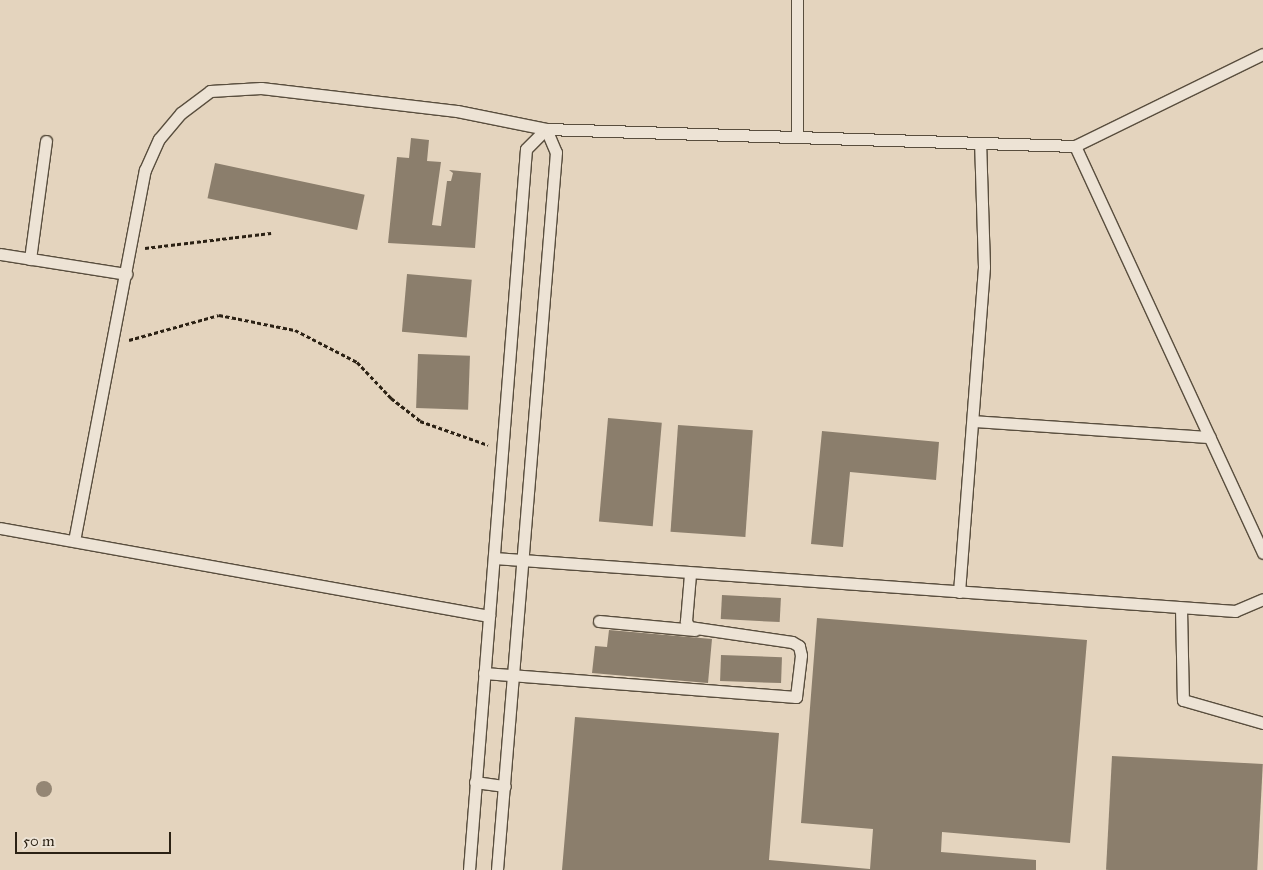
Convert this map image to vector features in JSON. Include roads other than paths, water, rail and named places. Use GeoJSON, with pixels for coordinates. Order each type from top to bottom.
{"type":"FeatureCollection","features":[{"type":"Feature","properties":{"kind":"lane"},"geometry":{"type":"LineString","coordinates":[[797,0],[797,137]]}},
{"type":"Feature","properties":{"kind":"lane"},"geometry":{"type":"LineString","coordinates":[[74,541],[145,170],[159,139],[181,113],[210,91],[261,88],[457,111],[546,129],[1075,146],[1263,54]]}},
{"type":"Feature","properties":{"kind":"lane"},"geometry":{"type":"LineString","coordinates":[[469,870],[526,150],[546,129]]}},
{"type":"Feature","properties":{"kind":"lane"},"geometry":{"type":"LineString","coordinates":[[497,870],[556,152],[546,129]]}},
{"type":"Feature","properties":{"kind":"lane"},"geometry":{"type":"LineString","coordinates":[[30,259],[46,141]]}},
{"type":"Feature","properties":{"kind":"lane"},"geometry":{"type":"LineString","coordinates":[[959,592],[984,267],[980,143]]}},
{"type":"Feature","properties":{"kind":"lane"},"geometry":{"type":"LineString","coordinates":[[1075,146],[1263,553]]}},
{"type":"Feature","properties":{"kind":"lane"},"geometry":{"type":"LineString","coordinates":[[0,254],[126,274]]}},
{"type":"Feature","properties":{"kind":"lane"},"geometry":{"type":"LineString","coordinates":[[973,421],[1209,437]]}},
{"type":"Feature","properties":{"kind":"lane"},"geometry":{"type":"LineString","coordinates":[[0,528],[489,616]]}},
{"type":"Feature","properties":{"kind":"lane"},"geometry":{"type":"LineString","coordinates":[[494,558],[690,574],[1234,612],[1263,600]]}},
{"type":"Feature","properties":{"kind":"lane"},"geometry":{"type":"LineString","coordinates":[[690,574],[686,620],[689,627],[695,630]]}},
{"type":"Feature","properties":{"kind":"lane"},"geometry":{"type":"LineString","coordinates":[[1181,608],[1183,700],[1263,723]]}},
{"type":"Feature","properties":{"kind":"lane"},"geometry":{"type":"LineString","coordinates":[[484,672],[796,697],[801,654],[795,644],[695,630],[599,621]]}},
{"type":"Feature","properties":{"kind":"lane"},"geometry":{"type":"LineString","coordinates":[[475,782],[505,786]]}}]}
